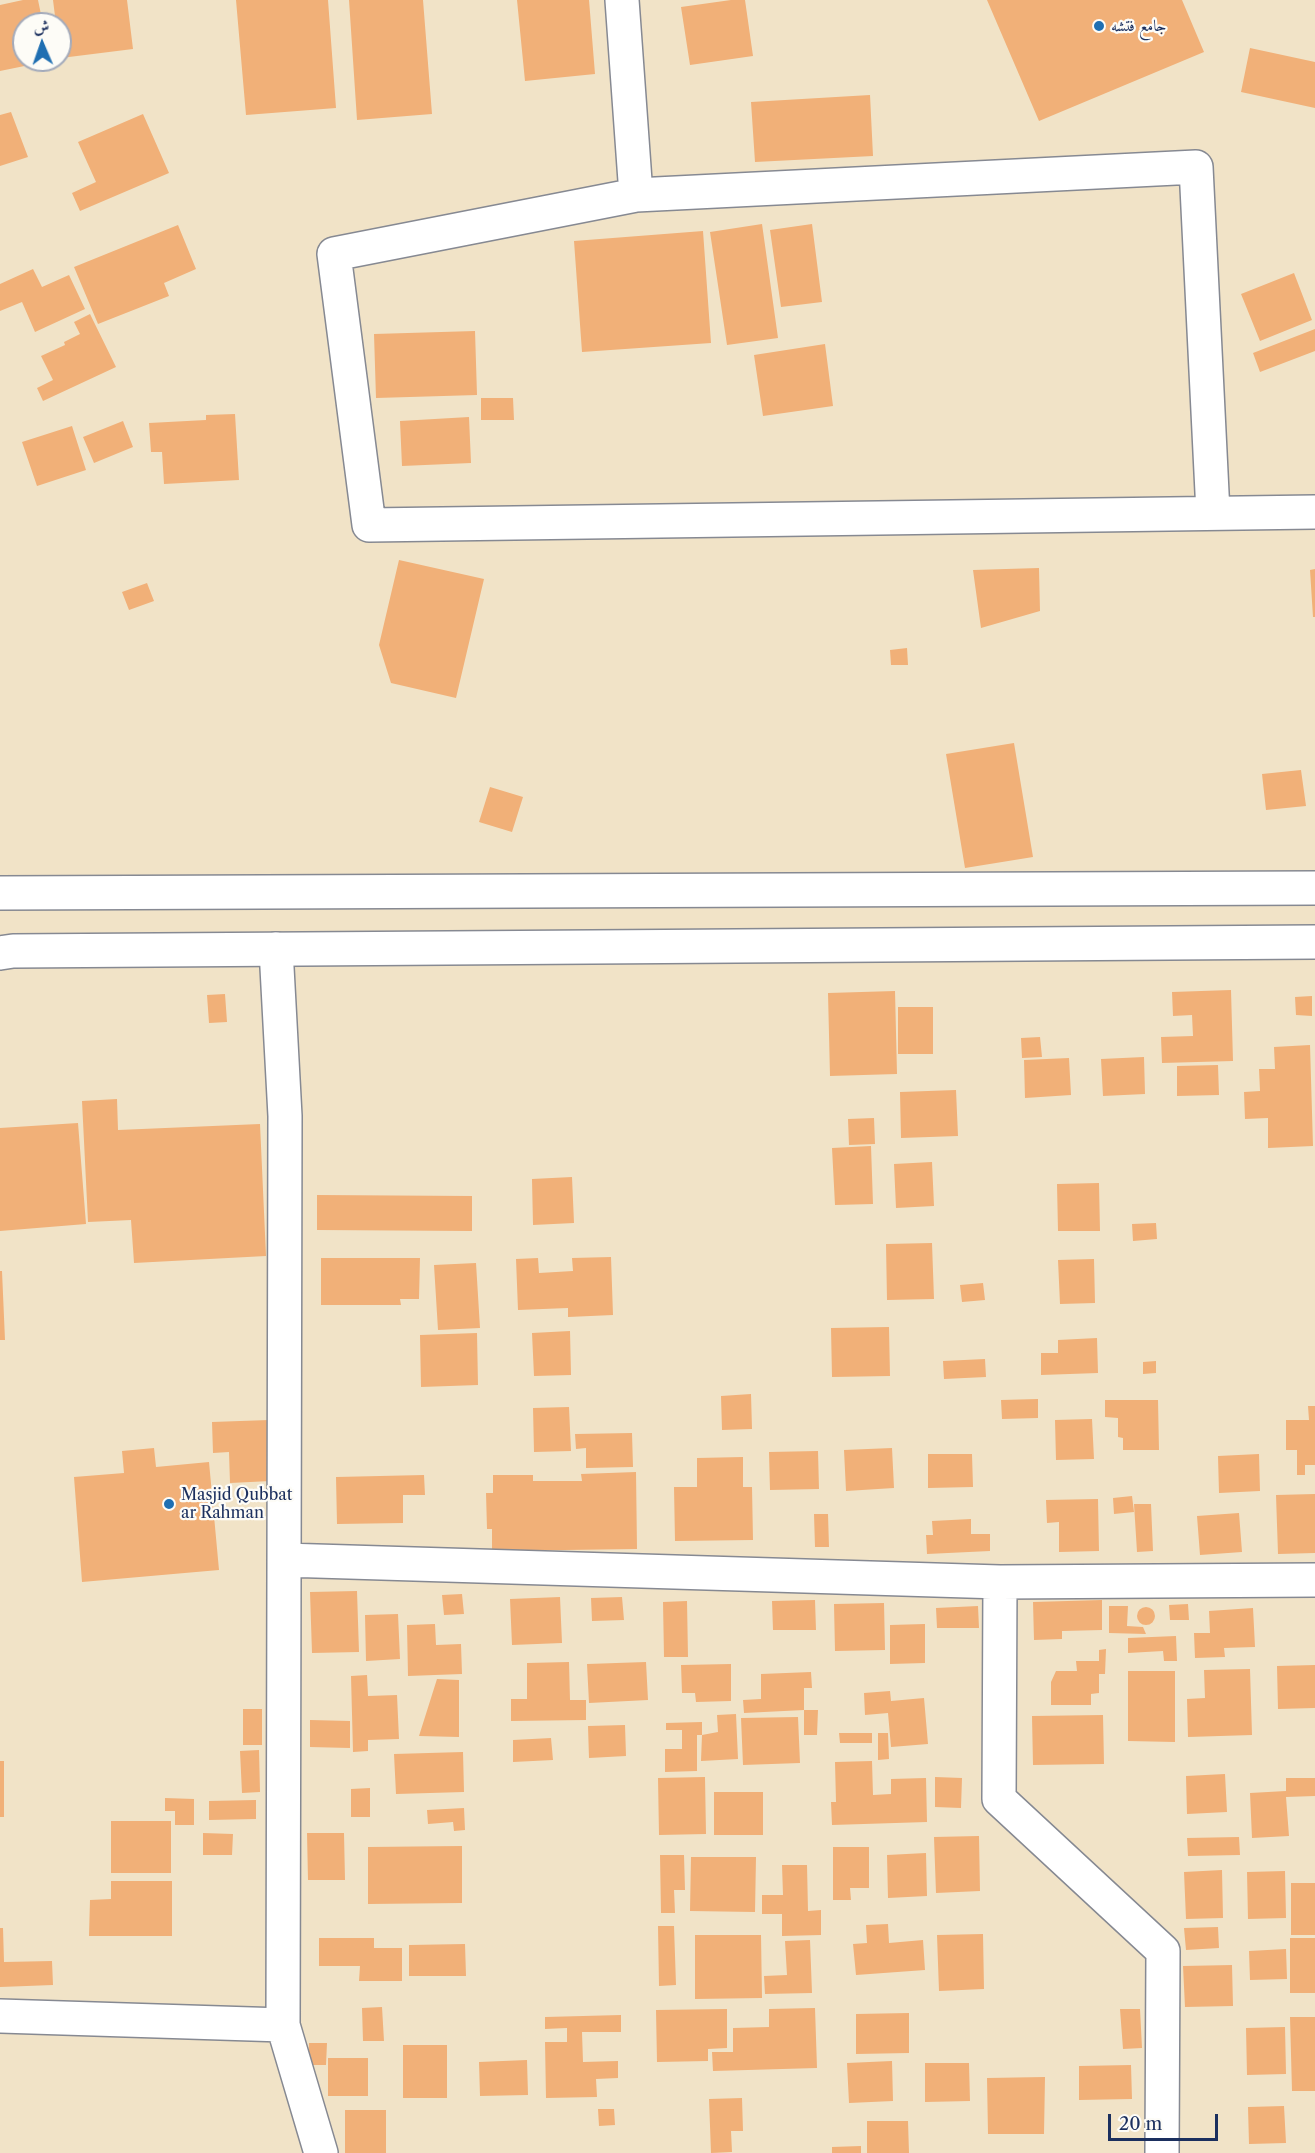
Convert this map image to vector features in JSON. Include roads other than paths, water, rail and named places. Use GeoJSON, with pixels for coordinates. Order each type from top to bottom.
{"type":"FeatureCollection","features":[{"type":"Feature","properties":{"kind":"street"},"geometry":{"type":"LineString","coordinates":[[622,0],[636,195]]}},
{"type":"Feature","properties":{"kind":"street"},"geometry":{"type":"LineString","coordinates":[[1213,513],[1196,167],[636,195],[334,254],[369,525],[1315,512]]}},
{"type":"Feature","properties":{"kind":"street"},"geometry":{"type":"LineString","coordinates":[[0,893],[1315,888]]}},
{"type":"Feature","properties":{"kind":"street"},"geometry":{"type":"LineString","coordinates":[[0,953],[13,951],[1315,942]]}},
{"type":"Feature","properties":{"kind":"street"},"geometry":{"type":"LineString","coordinates":[[276,949],[285,1116],[283,2025],[321,2153]]}},
{"type":"Feature","properties":{"kind":"street"},"geometry":{"type":"LineString","coordinates":[[284,1560],[1000,1582],[1315,1580]]}},
{"type":"Feature","properties":{"kind":"street"},"geometry":{"type":"LineString","coordinates":[[1000,1582],[999,1800],[1162,1951],[1162,2153]]}},
{"type":"Feature","properties":{"kind":"street"},"geometry":{"type":"LineString","coordinates":[[0,2016],[283,2025]]}},
{"type":"Feature","properties":{"kind":"place","name":"جامع فتشه"},"geometry":{"type":"Point","coordinates":[1099,26]}},
{"type":"Feature","properties":{"kind":"place","name":"Masjid Qubbat ar Rahman"},"geometry":{"type":"Point","coordinates":[169,1504]}}]}
